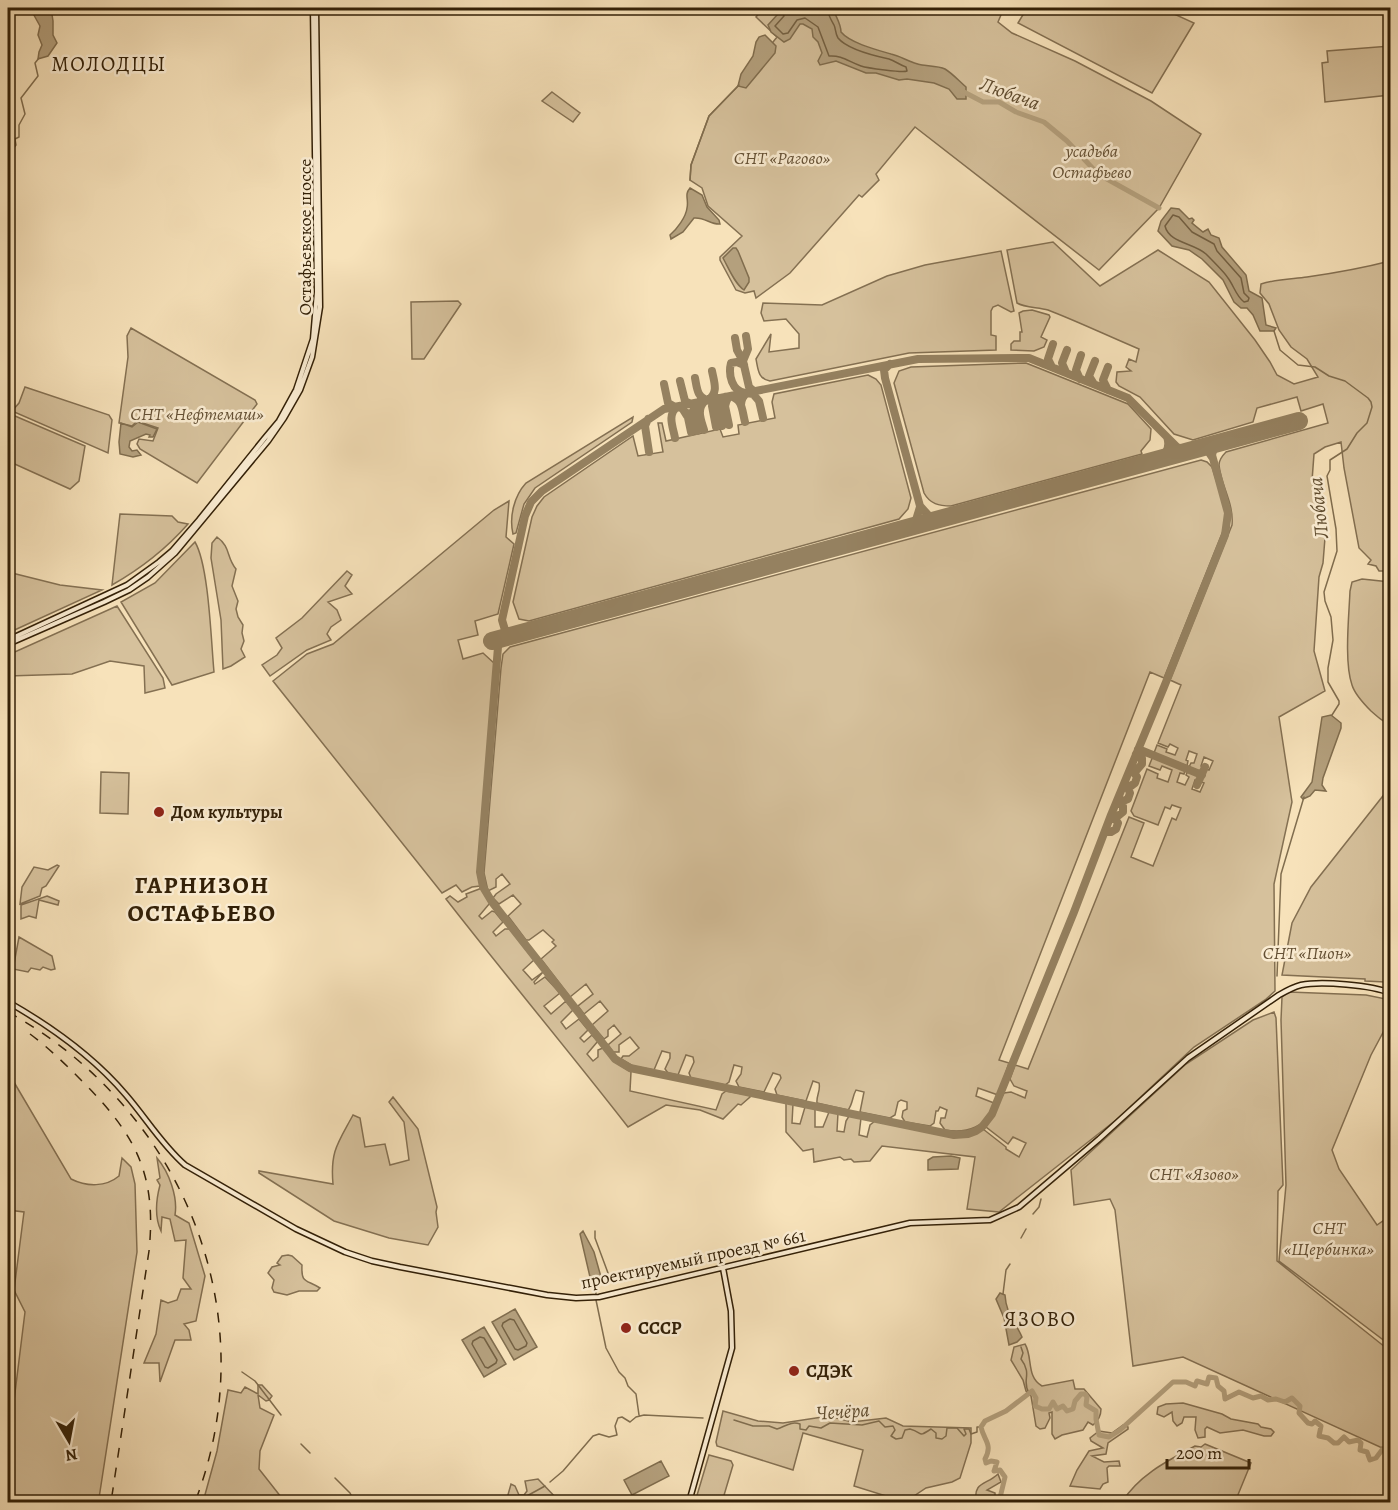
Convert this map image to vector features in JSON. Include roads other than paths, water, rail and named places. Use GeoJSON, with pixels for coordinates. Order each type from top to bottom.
{"type":"FeatureCollection","features":[{"type":"Feature","properties":{"kind":"main road","name":"Остафьевское шоссе"},"geometry":{"type":"LineString","coordinates":[[8,642],[104,602],[129,590],[148,577],[175,553],[268,441],[300,390],[316,340],[320,300],[314,8]]}},
{"type":"Feature","properties":{"kind":"main road","name":"проектируемый проезд № 661"},"geometry":{"type":"LineString","coordinates":[[8,1002],[55,1031],[101,1068],[129,1098],[172,1153],[185,1165],[296,1229],[345,1252],[372,1261],[576,1298],[599,1296],[910,1223],[990,1220],[1019,1207],[1099,1139],[1188,1058],[1289,989],[1310,984],[1372,987],[1390,993]]}},
{"type":"Feature","properties":{"kind":"main road"},"geometry":{"type":"LineString","coordinates":[[1390,1108],[1390,1120]]}},
{"type":"Feature","properties":{"kind":"main road"},"geometry":{"type":"LineString","coordinates":[[689,1503],[732,1348],[731,1311],[723,1268]]}},
{"type":"Feature","properties":{"kind":"water"},"geometry":{"type":"Polygon","coordinates":[[[30,8],[40,10],[51,8],[53,35],[57,43],[48,56],[38,59],[42,45],[38,35],[40,26],[30,8]]]}},
{"type":"Feature","properties":{"kind":"water"},"geometry":{"type":"Polygon","coordinates":[[[775,8],[833,8],[841,32],[845,36],[864,46],[914,63],[945,69],[966,87],[966,99],[957,99],[949,89],[934,83],[899,80],[876,73],[866,73],[836,61],[820,65],[818,61],[822,53],[818,42],[813,37],[812,29],[800,24],[790,39],[784,42],[771,32],[768,25],[778,14],[775,8]]]}},
{"type":"Feature","properties":{"kind":"water"},"geometry":{"type":"Polygon","coordinates":[[[765,35],[776,46],[775,53],[746,88],[738,86],[741,74],[753,56],[756,42],[759,37],[765,35]]]}},
{"type":"Feature","properties":{"kind":"water"},"geometry":{"type":"Polygon","coordinates":[[[690,188],[702,195],[707,207],[720,224],[694,218],[683,232],[671,239],[670,235],[685,215],[687,193],[690,188]]]}},
{"type":"Feature","properties":{"kind":"water"},"geometry":{"type":"Polygon","coordinates":[[[1171,208],[1179,209],[1189,219],[1192,218],[1194,220],[1192,223],[1203,232],[1208,229],[1211,235],[1219,238],[1222,247],[1246,275],[1249,291],[1262,298],[1266,325],[1276,328],[1274,331],[1260,331],[1253,315],[1247,308],[1241,308],[1234,302],[1223,280],[1202,259],[1189,250],[1172,246],[1158,231],[1161,221],[1171,208]]]}},
{"type":"Feature","properties":{"kind":"water"},"geometry":{"type":"Polygon","coordinates":[[[733,248],[738,251],[749,278],[744,290],[735,280],[723,258],[733,248]]]}},
{"type":"Feature","properties":{"kind":"water"},"geometry":{"type":"Polygon","coordinates":[[[138,422],[157,429],[153,437],[146,434],[130,441],[129,447],[132,451],[137,450],[141,455],[133,457],[120,454],[121,423],[132,427],[138,422]]]}},
{"type":"Feature","properties":{"kind":"water"},"geometry":{"type":"Polygon","coordinates":[[[1331,715],[1341,723],[1341,728],[1323,778],[1322,785],[1326,791],[1315,790],[1303,799],[1301,797],[1312,782],[1322,717],[1331,715]]]}},
{"type":"Feature","properties":{"kind":"water"},"geometry":{"type":"Polygon","coordinates":[[[933,1157],[960,1158],[958,1169],[928,1170],[928,1160],[933,1157]]]}},
{"type":"Feature","properties":{"kind":"water"},"geometry":{"type":"Polygon","coordinates":[[[583,1231],[594,1252],[601,1277],[590,1277],[580,1234],[583,1231]]]}},
{"type":"Feature","properties":{"kind":"water"},"geometry":{"type":"Polygon","coordinates":[[[1000,1293],[1005,1295],[1009,1312],[1022,1337],[1009,1345],[1004,1318],[996,1299],[1000,1293]]]}},
{"type":"Feature","properties":{"kind":"water"},"geometry":{"type":"Polygon","coordinates":[[[515,1309],[537,1347],[514,1360],[492,1322],[515,1309]]]}},
{"type":"Feature","properties":{"kind":"water"},"geometry":{"type":"Polygon","coordinates":[[[484,1327],[506,1364],[484,1377],[462,1340],[484,1327]]]}},
{"type":"Feature","properties":{"kind":"water"},"geometry":{"type":"Polygon","coordinates":[[[661,1461],[669,1476],[632,1495],[624,1480],[661,1461]]]}},
{"type":"Feature","properties":{"kind":"waterway"},"geometry":{"type":"LineString","coordinates":[[8,167],[12,163],[9,154],[16,145],[15,139],[19,137],[19,125],[25,114],[21,98],[38,76],[35,63],[39,58]]}},
{"type":"Feature","properties":{"kind":"waterway"},"geometry":{"type":"LineString","coordinates":[[690,180],[691,165],[709,116],[739,85]]}},
{"type":"Feature","properties":{"kind":"waterway","name":"Любача"},"geometry":{"type":"LineString","coordinates":[[962,91],[983,102],[999,102],[1016,112],[1044,122],[1067,141],[1098,174],[1159,208]]}},
{"type":"Feature","properties":{"kind":"waterway","name":"Любача"},"geometry":{"type":"LineString","coordinates":[[1274,331],[1280,350],[1298,365],[1315,367],[1329,376],[1345,381],[1368,398],[1372,407],[1367,423],[1357,433],[1347,449],[1330,460],[1330,470],[1327,476],[1336,529],[1337,551],[1324,592],[1331,617],[1333,640],[1328,682],[1339,701],[1332,715]]}},
{"type":"Feature","properties":{"kind":"waterway","name":"Любача"},"geometry":{"type":"LineString","coordinates":[[1277,976],[1281,874],[1304,797]]}},
{"type":"Feature","properties":{"kind":"waterway"},"geometry":{"type":"LineString","coordinates":[[1033,1214],[1039,1207],[1041,1199]]}},
{"type":"Feature","properties":{"kind":"waterway"},"geometry":{"type":"LineString","coordinates":[[1021,1238],[1026,1229]]}},
{"type":"Feature","properties":{"kind":"waterway"},"geometry":{"type":"LineString","coordinates":[[595,1231],[595,1238],[608,1273],[605,1277],[599,1278],[597,1282]]}},
{"type":"Feature","properties":{"kind":"waterway"},"geometry":{"type":"LineString","coordinates":[[1003,1294],[1006,1270],[1010,1264]]}},
{"type":"Feature","properties":{"kind":"waterway"},"geometry":{"type":"LineString","coordinates":[[595,1277],[596,1295]]}},
{"type":"Feature","properties":{"kind":"waterway"},"geometry":{"type":"LineString","coordinates":[[596,1300],[606,1348],[628,1386],[636,1394],[639,1415]]}},
{"type":"Feature","properties":{"kind":"waterway"},"geometry":{"type":"LineString","coordinates":[[1021,1347],[1023,1353],[1021,1359],[1027,1373],[1026,1384],[1029,1393]]}},
{"type":"Feature","properties":{"kind":"waterway"},"geometry":{"type":"LineString","coordinates":[[242,1372],[255,1381],[281,1415]]}},
{"type":"Feature","properties":{"kind":"waterway"},"geometry":{"type":"LineString","coordinates":[[999,1502],[1005,1477],[1000,1470],[994,1471],[997,1462],[986,1463],[988,1446],[981,1427],[985,1421],[1006,1411],[1032,1391],[1036,1398],[1035,1406],[1049,1409],[1053,1402],[1057,1409],[1063,1406],[1067,1411],[1073,1409],[1075,1401],[1081,1394],[1085,1394],[1086,1405],[1096,1411],[1099,1435],[1109,1437],[1120,1430],[1173,1382],[1186,1382],[1195,1386],[1197,1381],[1207,1384],[1209,1377],[1216,1378],[1218,1386],[1224,1391],[1225,1399],[1239,1392],[1253,1398],[1261,1396],[1268,1400],[1276,1399],[1285,1402],[1292,1398],[1300,1406],[1299,1413],[1308,1423],[1312,1424],[1315,1421],[1321,1426],[1319,1436],[1328,1438],[1334,1443],[1338,1443],[1344,1437],[1349,1442],[1358,1440],[1361,1443],[1360,1450],[1367,1452],[1370,1460],[1376,1458],[1382,1450],[1390,1452]]}},
{"type":"Feature","properties":{"kind":"waterway","name":"Чечёра"},"geometry":{"type":"LineString","coordinates":[[550,1482],[563,1471],[593,1436],[617,1435],[615,1426],[618,1418],[622,1417],[630,1422],[644,1415],[703,1418]]}},
{"type":"Feature","properties":{"kind":"waterway","name":"Чечёра"},"geometry":{"type":"LineString","coordinates":[[734,1420],[753,1426],[769,1426],[777,1429],[797,1423],[800,1424],[800,1429],[806,1430],[809,1426],[821,1428],[830,1423],[862,1425],[879,1421],[885,1427],[893,1426],[895,1430],[891,1436],[896,1439],[902,1438],[905,1430],[910,1429],[922,1434],[931,1429],[936,1433],[936,1438],[942,1439],[946,1436],[947,1428],[957,1428],[964,1436],[966,1434],[964,1429],[969,1429],[971,1434],[977,1432],[977,1427],[981,1427]]}},
{"type":"Feature","properties":{"kind":"waterway"},"geometry":{"type":"LineString","coordinates":[[301,1444],[310,1453]]}},
{"type":"Feature","properties":{"kind":"waterway"},"geometry":{"type":"LineString","coordinates":[[335,1478],[350,1493],[355,1502]]}},
{"type":"Feature","properties":{"kind":"waterway","name":"Чечёра"},"geometry":{"type":"LineString","coordinates":[[511,1502],[545,1486]]}},
{"type":"Feature","properties":{"kind":"railway"},"geometry":{"type":"LineString","coordinates":[[8,1012],[69,1053],[121,1102],[163,1159],[194,1222],[214,1289],[221,1359],[215,1431],[195,1502]]}},
{"type":"Feature","properties":{"kind":"railway"},"geometry":{"type":"LineString","coordinates":[[30,1034],[69,1068],[116,1119],[138,1156],[149,1199],[151,1223],[149,1251],[111,1502]]}},
{"type":"Feature","properties":{"kind":"place","name":"Дом культуры"},"geometry":{"type":"Point","coordinates":[159,812]}},
{"type":"Feature","properties":{"kind":"place","name":"СССР"},"geometry":{"type":"Point","coordinates":[626,1328]}},
{"type":"Feature","properties":{"kind":"place","name":"СДЭК"},"geometry":{"type":"Point","coordinates":[794,1371]}},
{"type":"Feature","properties":{"kind":"district","name":"МОЛОДЦЫ"},"geometry":{"type":"Point","coordinates":[109,64]}},
{"type":"Feature","properties":{"kind":"district","name":"ГАРНИЗОН ОСТАФЬЕВО"},"geometry":{"type":"Point","coordinates":[202,899]}},
{"type":"Feature","properties":{"kind":"district","name":"ЯЗОВО"},"geometry":{"type":"Point","coordinates":[1040,1319]}},
{"type":"Feature","properties":{"kind":"park label","name":"СНТ «Рагово»"},"geometry":{"type":"Point","coordinates":[782,158]}},
{"type":"Feature","properties":{"kind":"park label","name":"усадьба Остафьево"},"geometry":{"type":"Point","coordinates":[1092,161]}},
{"type":"Feature","properties":{"kind":"park label","name":"СНТ «Нефтемаш»"},"geometry":{"type":"Point","coordinates":[197,414]}},
{"type":"Feature","properties":{"kind":"park label","name":"СНТ «Пион»"},"geometry":{"type":"Point","coordinates":[1307,953]}},
{"type":"Feature","properties":{"kind":"park label","name":"СНТ «Язово»"},"geometry":{"type":"Point","coordinates":[1194,1174]}},
{"type":"Feature","properties":{"kind":"park label","name":"СНТ «Щербинка»"},"geometry":{"type":"Point","coordinates":[1329,1238]}}]}
